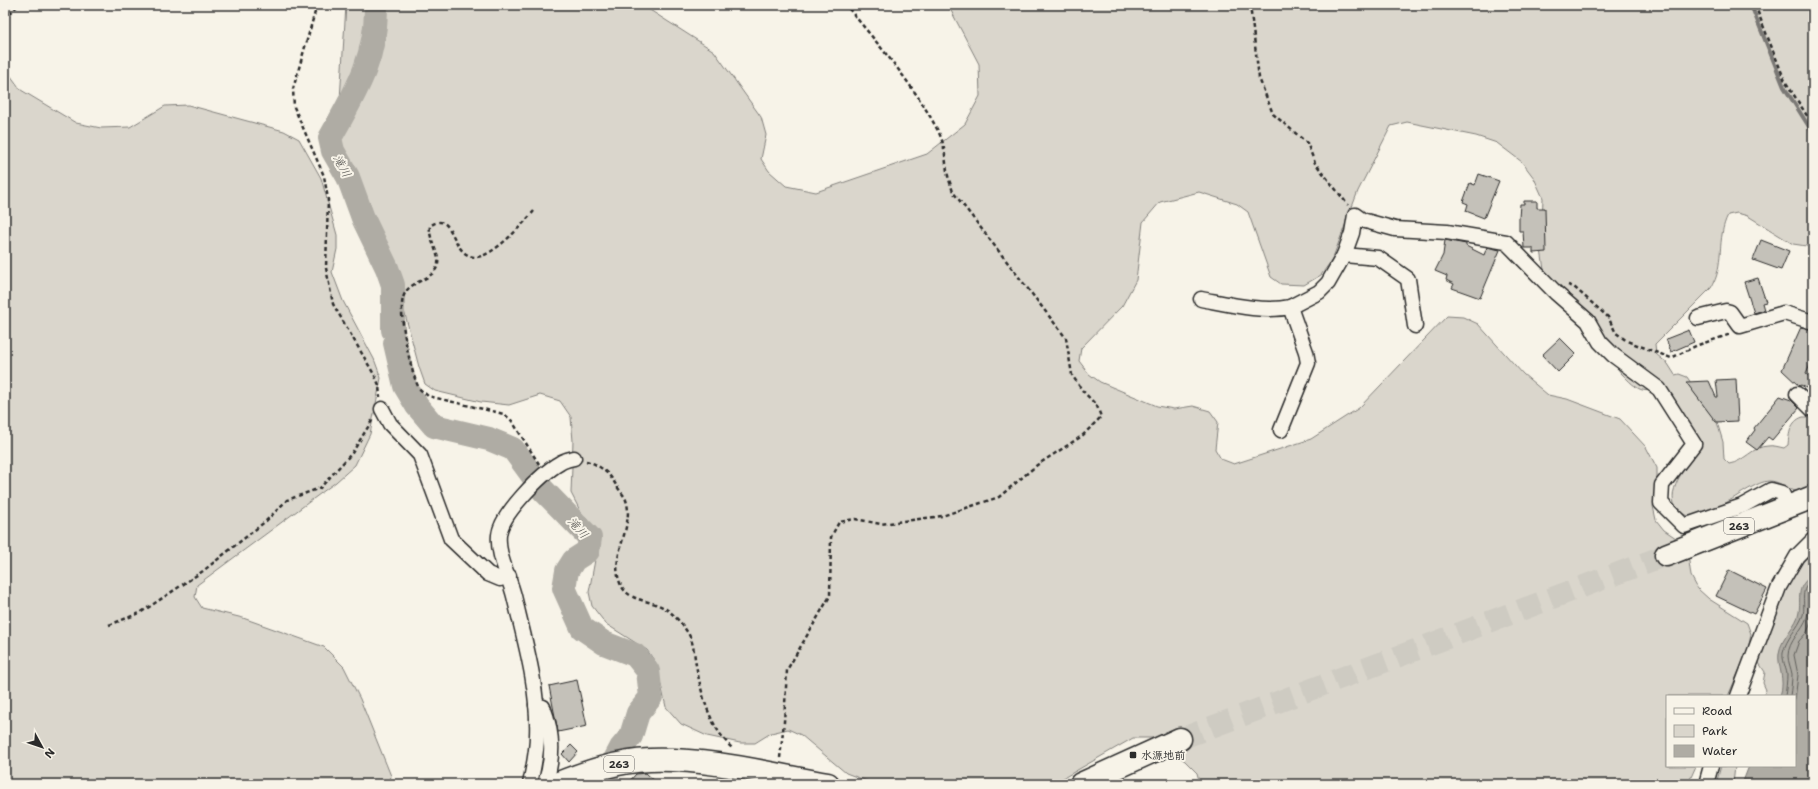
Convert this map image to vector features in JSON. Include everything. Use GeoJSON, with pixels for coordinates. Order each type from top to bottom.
{"type":"FeatureCollection","features":[{"type":"Feature","properties":{"kind":"highway","name":"263"},"geometry":{"type":"LineString","coordinates":[[1666,555],[1813,497]]}},
{"type":"Feature","properties":{"kind":"highway"},"geometry":{"type":"LineString","coordinates":[[1081,784],[1180,739]]}},
{"type":"Feature","properties":{"kind":"highway","name":"263"},"geometry":{"type":"LineString","coordinates":[[556,784],[590,770],[649,760],[686,761],[746,769],[828,784]]}},
{"type":"Feature","properties":{"kind":"street"},"geometry":{"type":"LineString","coordinates":[[1201,299],[1281,309],[1290,307],[1319,292],[1328,283],[1344,255],[1352,233],[1355,215],[1362,220],[1395,229],[1447,232],[1506,242],[1556,293],[1588,321],[1600,342],[1613,355],[1659,389],[1694,444],[1662,485],[1661,503],[1684,526],[1742,506],[1771,490],[1782,493],[1788,506]]}},
{"type":"Feature","properties":{"kind":"street"},"geometry":{"type":"LineString","coordinates":[[1344,255],[1378,258],[1408,279],[1415,326]]}},
{"type":"Feature","properties":{"kind":"street"},"geometry":{"type":"LineString","coordinates":[[1282,430],[1308,363],[1306,352],[1290,307]]}},
{"type":"Feature","properties":{"kind":"street"},"geometry":{"type":"LineString","coordinates":[[1698,318],[1726,311],[1730,312],[1740,326],[1784,313],[1813,322]]}},
{"type":"Feature","properties":{"kind":"street"},"geometry":{"type":"LineString","coordinates":[[1797,394],[1813,410]]}},
{"type":"Feature","properties":{"kind":"street"},"geometry":{"type":"LineString","coordinates":[[382,409],[390,424],[420,456],[452,539],[488,574],[500,579],[509,576]]}},
{"type":"Feature","properties":{"kind":"street"},"geometry":{"type":"LineString","coordinates":[[530,784],[537,737],[536,705],[531,671],[509,576],[498,550],[499,533],[509,512],[545,473],[561,462],[574,458]]}},
{"type":"Feature","properties":{"kind":"street"},"geometry":{"type":"LineString","coordinates":[[1738,695],[1779,587],[1796,556],[1813,540]]}},
{"type":"Feature","properties":{"kind":"street"},"geometry":{"type":"LineString","coordinates":[[536,705],[543,707],[548,718],[552,749],[551,768],[545,784]]}},
{"type":"Feature","properties":{"kind":"street"},"geometry":{"type":"LineString","coordinates":[[1706,784],[1711,767]]}},
{"type":"Feature","properties":{"kind":"path"},"geometry":{"type":"LineString","coordinates":[[5,19],[18,5]]}},
{"type":"Feature","properties":{"kind":"path"},"geometry":{"type":"LineString","coordinates":[[109,625],[140,613],[203,571],[266,522],[287,500],[320,488],[352,452],[377,412],[382,409],[379,385],[333,304],[326,268],[328,199],[324,176],[294,107],[293,90],[317,5]]}},
{"type":"Feature","properties":{"kind":"path"},"geometry":{"type":"LineString","coordinates":[[778,775],[784,722],[787,670],[830,596],[831,537],[839,522],[855,519],[881,524],[942,516],[999,496],[1037,465],[1082,436],[1101,417],[1097,406],[1082,390],[1072,375],[1066,338],[953,192],[947,173],[945,151],[940,134],[915,91],[891,58],[846,5]]}},
{"type":"Feature","properties":{"kind":"path"},"geometry":{"type":"LineString","coordinates":[[1250,5],[1259,78],[1273,114],[1307,143],[1315,163],[1355,215]]}},
{"type":"Feature","properties":{"kind":"path"},"geometry":{"type":"LineString","coordinates":[[1756,5],[1785,81],[1813,125]]}},
{"type":"Feature","properties":{"kind":"path"},"geometry":{"type":"LineString","coordinates":[[534,211],[515,232],[493,250],[477,258],[467,255],[459,249],[450,228],[443,223],[435,222],[430,226],[428,234],[439,262],[435,271],[427,278],[416,282],[402,298],[404,329],[414,376],[419,390],[428,396],[504,414],[512,421],[545,473]]}},
{"type":"Feature","properties":{"kind":"path"},"geometry":{"type":"LineString","coordinates":[[1566,284],[1574,287],[1608,317],[1616,334],[1671,358],[1698,345],[1730,334],[1740,326]]}},
{"type":"Feature","properties":{"kind":"path"},"geometry":{"type":"LineString","coordinates":[[574,458],[592,462],[611,476],[626,501],[627,518],[616,569],[620,585],[633,598],[665,608],[679,620],[692,639],[704,705],[725,742],[742,758],[746,769]]}},
{"type":"Feature","properties":{"kind":"green space"},"geometry":{"type":"Polygon","coordinates":[[[346,5],[642,5],[714,51],[761,117],[766,135],[761,159],[769,171],[786,186],[816,192],[927,154],[965,124],[980,96],[979,64],[948,5],[1813,5],[1813,247],[1793,244],[1748,216],[1737,213],[1728,215],[1722,233],[1718,271],[1711,288],[1655,344],[1656,354],[1668,364],[1675,375],[1679,374],[1687,377],[1717,422],[1723,442],[1724,459],[1729,464],[1734,463],[1753,451],[1763,447],[1772,446],[1784,448],[1788,445],[1791,428],[1795,422],[1803,417],[1813,417],[1813,487],[1795,491],[1779,483],[1769,481],[1759,483],[1710,511],[1698,515],[1687,515],[1678,510],[1674,504],[1674,489],[1695,452],[1667,392],[1666,386],[1646,391],[1641,390],[1632,384],[1621,373],[1544,270],[1541,249],[1543,198],[1534,178],[1522,162],[1497,143],[1476,136],[1407,122],[1391,126],[1358,191],[1332,260],[1321,275],[1304,285],[1281,284],[1271,277],[1248,212],[1237,204],[1199,192],[1160,202],[1143,222],[1136,280],[1122,306],[1081,348],[1079,361],[1089,374],[1100,382],[1157,406],[1174,409],[1193,406],[1210,411],[1218,422],[1215,449],[1221,459],[1234,464],[1311,439],[1359,408],[1447,316],[1463,317],[1478,324],[1523,374],[1548,395],[1567,399],[1620,419],[1646,447],[1657,468],[1657,484],[1653,506],[1656,520],[1664,530],[1676,538],[1688,555],[1691,576],[1698,589],[1709,599],[1747,623],[1751,634],[1748,650],[1728,695],[1666,695],[1666,767],[1696,767],[1688,784],[1200,784],[1197,773],[1185,761],[1154,738],[1133,738],[1053,784],[875,784],[846,773],[801,735],[788,729],[771,733],[755,743],[740,743],[707,736],[681,724],[666,707],[656,663],[647,650],[606,624],[592,606],[589,592],[595,560],[595,540],[571,493],[573,441],[571,417],[560,401],[540,395],[509,405],[481,402],[435,391],[425,384],[419,367],[388,250],[337,147],[346,5]]]}},
{"type":"Feature","properties":{"kind":"green space"},"geometry":{"type":"Polygon","coordinates":[[[5,68],[21,90],[76,123],[101,128],[130,127],[165,106],[188,105],[284,131],[299,139],[321,178],[337,235],[337,249],[332,272],[343,301],[374,359],[381,378],[370,434],[355,465],[336,482],[197,585],[195,597],[202,608],[243,618],[324,647],[344,667],[360,699],[391,776],[389,784],[5,784],[5,68]]]}},
{"type":"Feature","properties":{"kind":"green space"},"geometry":{"type":"Polygon","coordinates":[[[1813,554],[1813,574],[1786,695],[1764,695],[1766,690],[1763,683],[1765,672],[1759,663],[1759,657],[1774,617],[1789,584],[1805,559],[1813,554]]]}},
{"type":"Feature","properties":{"kind":"green space"},"geometry":{"type":"Polygon","coordinates":[[[1721,767],[1735,767],[1733,784],[1716,784],[1721,767]]]}},
{"type":"Feature","properties":{"kind":"water"},"geometry":{"type":"Polygon","coordinates":[[[1809,578],[1813,578],[1813,784],[1742,784],[1749,767],[1796,767],[1796,695],[1780,695],[1782,678],[1779,653],[1780,647],[1798,617],[1801,589],[1809,578]]]}},
{"type":"Feature","properties":{"kind":"building"},"geometry":{"type":"Polygon","coordinates":[[[1479,174],[1499,181],[1484,218],[1466,211],[1468,204],[1463,202],[1470,183],[1475,185],[1479,174]]]}},
{"type":"Feature","properties":{"kind":"building"},"geometry":{"type":"Polygon","coordinates":[[[1524,201],[1537,201],[1537,208],[1545,208],[1546,252],[1533,253],[1533,248],[1524,248],[1523,231],[1519,231],[1519,218],[1520,204],[1524,204],[1524,201]]]}},
{"type":"Feature","properties":{"kind":"building"},"geometry":{"type":"Polygon","coordinates":[[[1445,240],[1466,244],[1466,246],[1484,255],[1487,247],[1500,250],[1480,298],[1452,288],[1454,284],[1446,280],[1447,276],[1435,271],[1443,255],[1445,240]]]}},
{"type":"Feature","properties":{"kind":"building"},"geometry":{"type":"Polygon","coordinates":[[[1761,240],[1789,251],[1781,270],[1753,260],[1761,240]]]}},
{"type":"Feature","properties":{"kind":"building"},"geometry":{"type":"Polygon","coordinates":[[[1758,278],[1766,302],[1762,303],[1764,310],[1754,313],[1744,282],[1758,278]]]}},
{"type":"Feature","properties":{"kind":"building"},"geometry":{"type":"Polygon","coordinates":[[[1801,327],[1813,330],[1813,358],[1806,374],[1813,379],[1813,392],[1801,385],[1799,386],[1782,370],[1801,327]]]}},
{"type":"Feature","properties":{"kind":"building"},"geometry":{"type":"Polygon","coordinates":[[[1689,330],[1694,342],[1671,352],[1666,339],[1689,330]]]}},
{"type":"Feature","properties":{"kind":"building"},"geometry":{"type":"Polygon","coordinates":[[[1560,338],[1576,354],[1558,372],[1542,355],[1560,338]]]}},
{"type":"Feature","properties":{"kind":"building"},"geometry":{"type":"Polygon","coordinates":[[[1736,379],[1738,421],[1716,422],[1686,382],[1709,381],[1716,397],[1718,397],[1716,380],[1736,379]]]}},
{"type":"Feature","properties":{"kind":"building"},"geometry":{"type":"Polygon","coordinates":[[[1780,396],[1791,400],[1799,408],[1772,440],[1768,437],[1757,450],[1746,442],[1755,430],[1754,428],[1780,396]]]}},
{"type":"Feature","properties":{"kind":"building"},"geometry":{"type":"Polygon","coordinates":[[[1729,570],[1767,589],[1754,614],[1716,596],[1729,570]]]}},
{"type":"Feature","properties":{"kind":"building"},"geometry":{"type":"Polygon","coordinates":[[[577,680],[587,726],[558,732],[549,686],[577,680]]]}},
{"type":"Feature","properties":{"kind":"building"},"geometry":{"type":"Polygon","coordinates":[[[571,745],[578,752],[569,762],[562,754],[571,745]]]}},
{"type":"Feature","properties":{"kind":"building"},"geometry":{"type":"Polygon","coordinates":[[[646,773],[658,784],[627,784],[636,774],[646,773]]]}},
{"type":"Feature","properties":{"kind":"waterway","name":"滝川"},"geometry":{"type":"LineString","coordinates":[[376,5],[373,42],[363,74],[348,106],[330,138],[333,151],[348,177],[363,218],[387,268],[393,285],[393,330]]}},
{"type":"Feature","properties":{"kind":"waterway"},"geometry":{"type":"LineString","coordinates":[[1751,5],[1784,87],[1813,133]]}},
{"type":"Feature","properties":{"kind":"waterway","name":"滝川"},"geometry":{"type":"LineString","coordinates":[[395,343],[405,386],[417,406],[434,426],[489,439],[513,449],[543,490],[590,538],[588,551],[574,560],[567,571],[564,588],[582,628],[604,643],[635,655],[648,671],[651,697],[638,713],[631,736],[621,748],[602,784]]}},
{"type":"Feature","properties":{"kind":"tunnel"},"geometry":{"type":"LineString","coordinates":[[1180,739],[1666,555]]}},
{"type":"Feature","properties":{"kind":"place","name":"水源地前"},"geometry":{"type":"Point","coordinates":[1133,755]}}]}
